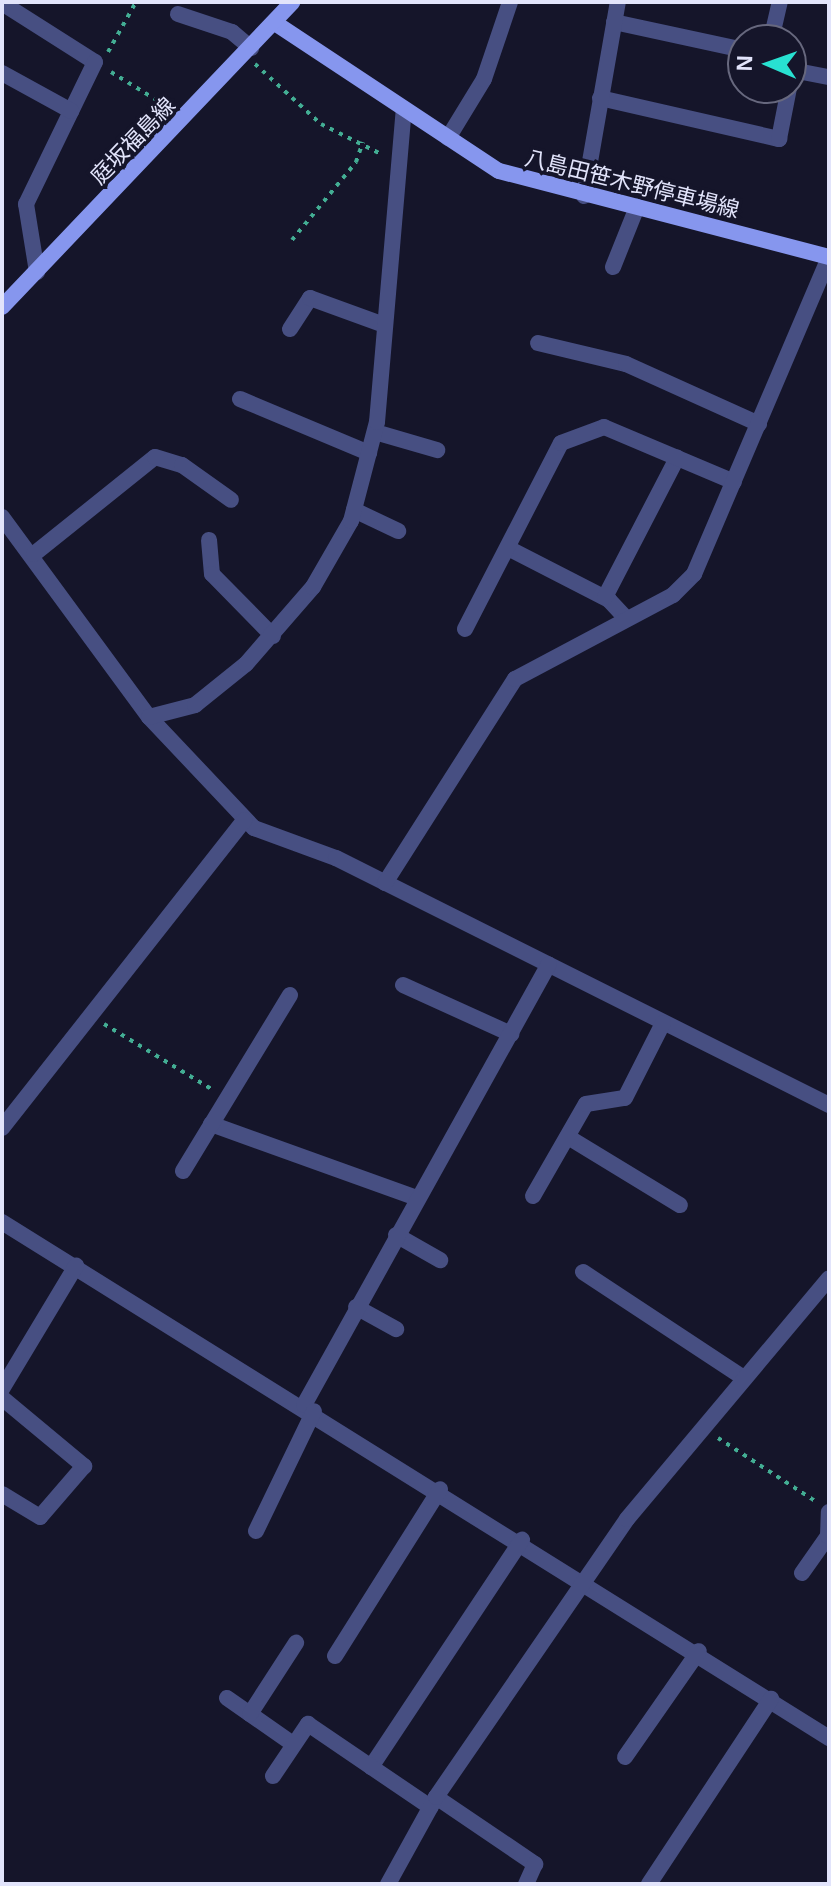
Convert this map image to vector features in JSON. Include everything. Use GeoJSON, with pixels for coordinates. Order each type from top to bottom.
{"type":"FeatureCollection","features":[{"type":"Feature","properties":{"kind":"main road","name":"庭坂福島線"},"geometry":{"type":"LineString","coordinates":[[2,307],[186,118],[292,2]]}},
{"type":"Feature","properties":{"kind":"main road","name":"八島田笹木野停車場線"},"geometry":{"type":"LineString","coordinates":[[275,23],[499,171],[584,196],[829,257]]}},
{"type":"Feature","properties":{"kind":"street"},"geometry":{"type":"LineString","coordinates":[[448,138],[484,79],[510,2]]}},
{"type":"Feature","properties":{"kind":"street"},"geometry":{"type":"LineString","coordinates":[[584,196],[618,2]]}},
{"type":"Feature","properties":{"kind":"street"},"geometry":{"type":"LineString","coordinates":[[775,24],[780,2]]}},
{"type":"Feature","properties":{"kind":"street"},"geometry":{"type":"LineString","coordinates":[[2,3],[98,64],[71,111],[26,204],[37,272]]}},
{"type":"Feature","properties":{"kind":"street"},"geometry":{"type":"LineString","coordinates":[[178,14],[232,32],[248,51]]}},
{"type":"Feature","properties":{"kind":"street"},"geometry":{"type":"LineString","coordinates":[[614,22],[727,47]]}},
{"type":"Feature","properties":{"kind":"street"},"geometry":{"type":"LineString","coordinates":[[2,73],[71,111]]}},
{"type":"Feature","properties":{"kind":"street"},"geometry":{"type":"LineString","coordinates":[[807,74],[829,77]]}},
{"type":"Feature","properties":{"kind":"street"},"geometry":{"type":"LineString","coordinates":[[600,98],[779,139],[786,104]]}},
{"type":"Feature","properties":{"kind":"street"},"geometry":{"type":"LineString","coordinates":[[149,717],[195,705],[273,636],[330,564],[354,510],[375,432],[395,163],[404,109]]}},
{"type":"Feature","properties":{"kind":"street"},"geometry":{"type":"LineString","coordinates":[[613,267],[637,207]]}},
{"type":"Feature","properties":{"kind":"street"},"geometry":{"type":"LineString","coordinates":[[385,883],[515,679],[627,619],[694,574],[829,257]]}},
{"type":"Feature","properties":{"kind":"street"},"geometry":{"type":"LineString","coordinates":[[290,329],[310,298],[384,325]]}},
{"type":"Feature","properties":{"kind":"street"},"geometry":{"type":"LineString","coordinates":[[538,343],[626,364],[759,424]]}},
{"type":"Feature","properties":{"kind":"street"},"geometry":{"type":"LineString","coordinates":[[240,399],[369,453]]}},
{"type":"Feature","properties":{"kind":"street"},"geometry":{"type":"LineString","coordinates":[[465,629],[561,443],[604,427],[734,482]]}},
{"type":"Feature","properties":{"kind":"street"},"geometry":{"type":"LineString","coordinates":[[375,432],[437,450]]}},
{"type":"Feature","properties":{"kind":"street"},"geometry":{"type":"LineString","coordinates":[[34,554],[155,457],[169,458],[231,500]]}},
{"type":"Feature","properties":{"kind":"street"},"geometry":{"type":"LineString","coordinates":[[605,597],[677,458]]}},
{"type":"Feature","properties":{"kind":"street"},"geometry":{"type":"LineString","coordinates":[[354,510],[398,531]]}},
{"type":"Feature","properties":{"kind":"street"},"geometry":{"type":"LineString","coordinates":[[2,518],[34,554],[149,717],[244,820],[385,883],[829,1105]]}},
{"type":"Feature","properties":{"kind":"street"},"geometry":{"type":"LineString","coordinates":[[209,540],[212,574],[273,636]]}},
{"type":"Feature","properties":{"kind":"street"},"geometry":{"type":"LineString","coordinates":[[508,548],[605,597],[627,619]]}},
{"type":"Feature","properties":{"kind":"street"},"geometry":{"type":"LineString","coordinates":[[2,1128],[244,820]]}},
{"type":"Feature","properties":{"kind":"street"},"geometry":{"type":"LineString","coordinates":[[256,1531],[356,1307],[549,964]]}},
{"type":"Feature","properties":{"kind":"street"},"geometry":{"type":"LineString","coordinates":[[403,985],[511,1034]]}},
{"type":"Feature","properties":{"kind":"street"},"geometry":{"type":"LineString","coordinates":[[183,1171],[290,995]]}},
{"type":"Feature","properties":{"kind":"street"},"geometry":{"type":"LineString","coordinates":[[533,1196],[586,1104],[625,1098],[663,1023]]}},
{"type":"Feature","properties":{"kind":"street"},"geometry":{"type":"LineString","coordinates":[[211,1124],[416,1198]]}},
{"type":"Feature","properties":{"kind":"street"},"geometry":{"type":"LineString","coordinates":[[568,1137],[680,1205]]}},
{"type":"Feature","properties":{"kind":"street"},"geometry":{"type":"LineString","coordinates":[[2,1222],[588,1581],[829,1738]]}},
{"type":"Feature","properties":{"kind":"street"},"geometry":{"type":"LineString","coordinates":[[396,1235],[440,1260]]}},
{"type":"Feature","properties":{"kind":"street"},"geometry":{"type":"LineString","coordinates":[[2,1389],[76,1266]]}},
{"type":"Feature","properties":{"kind":"street"},"geometry":{"type":"LineString","coordinates":[[583,1272],[742,1377]]}},
{"type":"Feature","properties":{"kind":"street"},"geometry":{"type":"LineString","coordinates":[[388,1884],[433,1802],[700,1425],[829,1278]]}},
{"type":"Feature","properties":{"kind":"street"},"geometry":{"type":"LineString","coordinates":[[356,1307],[396,1329]]}},
{"type":"Feature","properties":{"kind":"street"},"geometry":{"type":"LineString","coordinates":[[2,1398],[84,1466],[40,1517],[2,1494]]}},
{"type":"Feature","properties":{"kind":"street"},"geometry":{"type":"LineString","coordinates":[[335,1656],[440,1489]]}},
{"type":"Feature","properties":{"kind":"street"},"geometry":{"type":"LineString","coordinates":[[802,1573],[828,1536],[829,1510]]}},
{"type":"Feature","properties":{"kind":"street"},"geometry":{"type":"LineString","coordinates":[[371,1767],[522,1540]]}},
{"type":"Feature","properties":{"kind":"street"},"geometry":{"type":"LineString","coordinates":[[250,1714],[296,1643]]}},
{"type":"Feature","properties":{"kind":"street"},"geometry":{"type":"LineString","coordinates":[[625,1757],[699,1651]]}},
{"type":"Feature","properties":{"kind":"street"},"geometry":{"type":"LineString","coordinates":[[227,1698],[293,1744]]}},
{"type":"Feature","properties":{"kind":"street"},"geometry":{"type":"LineString","coordinates":[[649,1884],[771,1699]]}},
{"type":"Feature","properties":{"kind":"street"},"geometry":{"type":"LineString","coordinates":[[273,1776],[308,1724],[371,1767],[535,1864],[526,1884]]}},
{"type":"Feature","properties":{"kind":"path"},"geometry":{"type":"LineString","coordinates":[[136,2],[98,64],[186,118]]}},
{"type":"Feature","properties":{"kind":"path"},"geometry":{"type":"LineString","coordinates":[[248,51],[303,111],[363,142],[395,163]]}},
{"type":"Feature","properties":{"kind":"path"},"geometry":{"type":"LineString","coordinates":[[292,240],[356,162],[363,142]]}},
{"type":"Feature","properties":{"kind":"path"},"geometry":{"type":"LineString","coordinates":[[89,1014],[227,1097]]}},
{"type":"Feature","properties":{"kind":"path"},"geometry":{"type":"LineString","coordinates":[[700,1425],[829,1510]]}}]}
